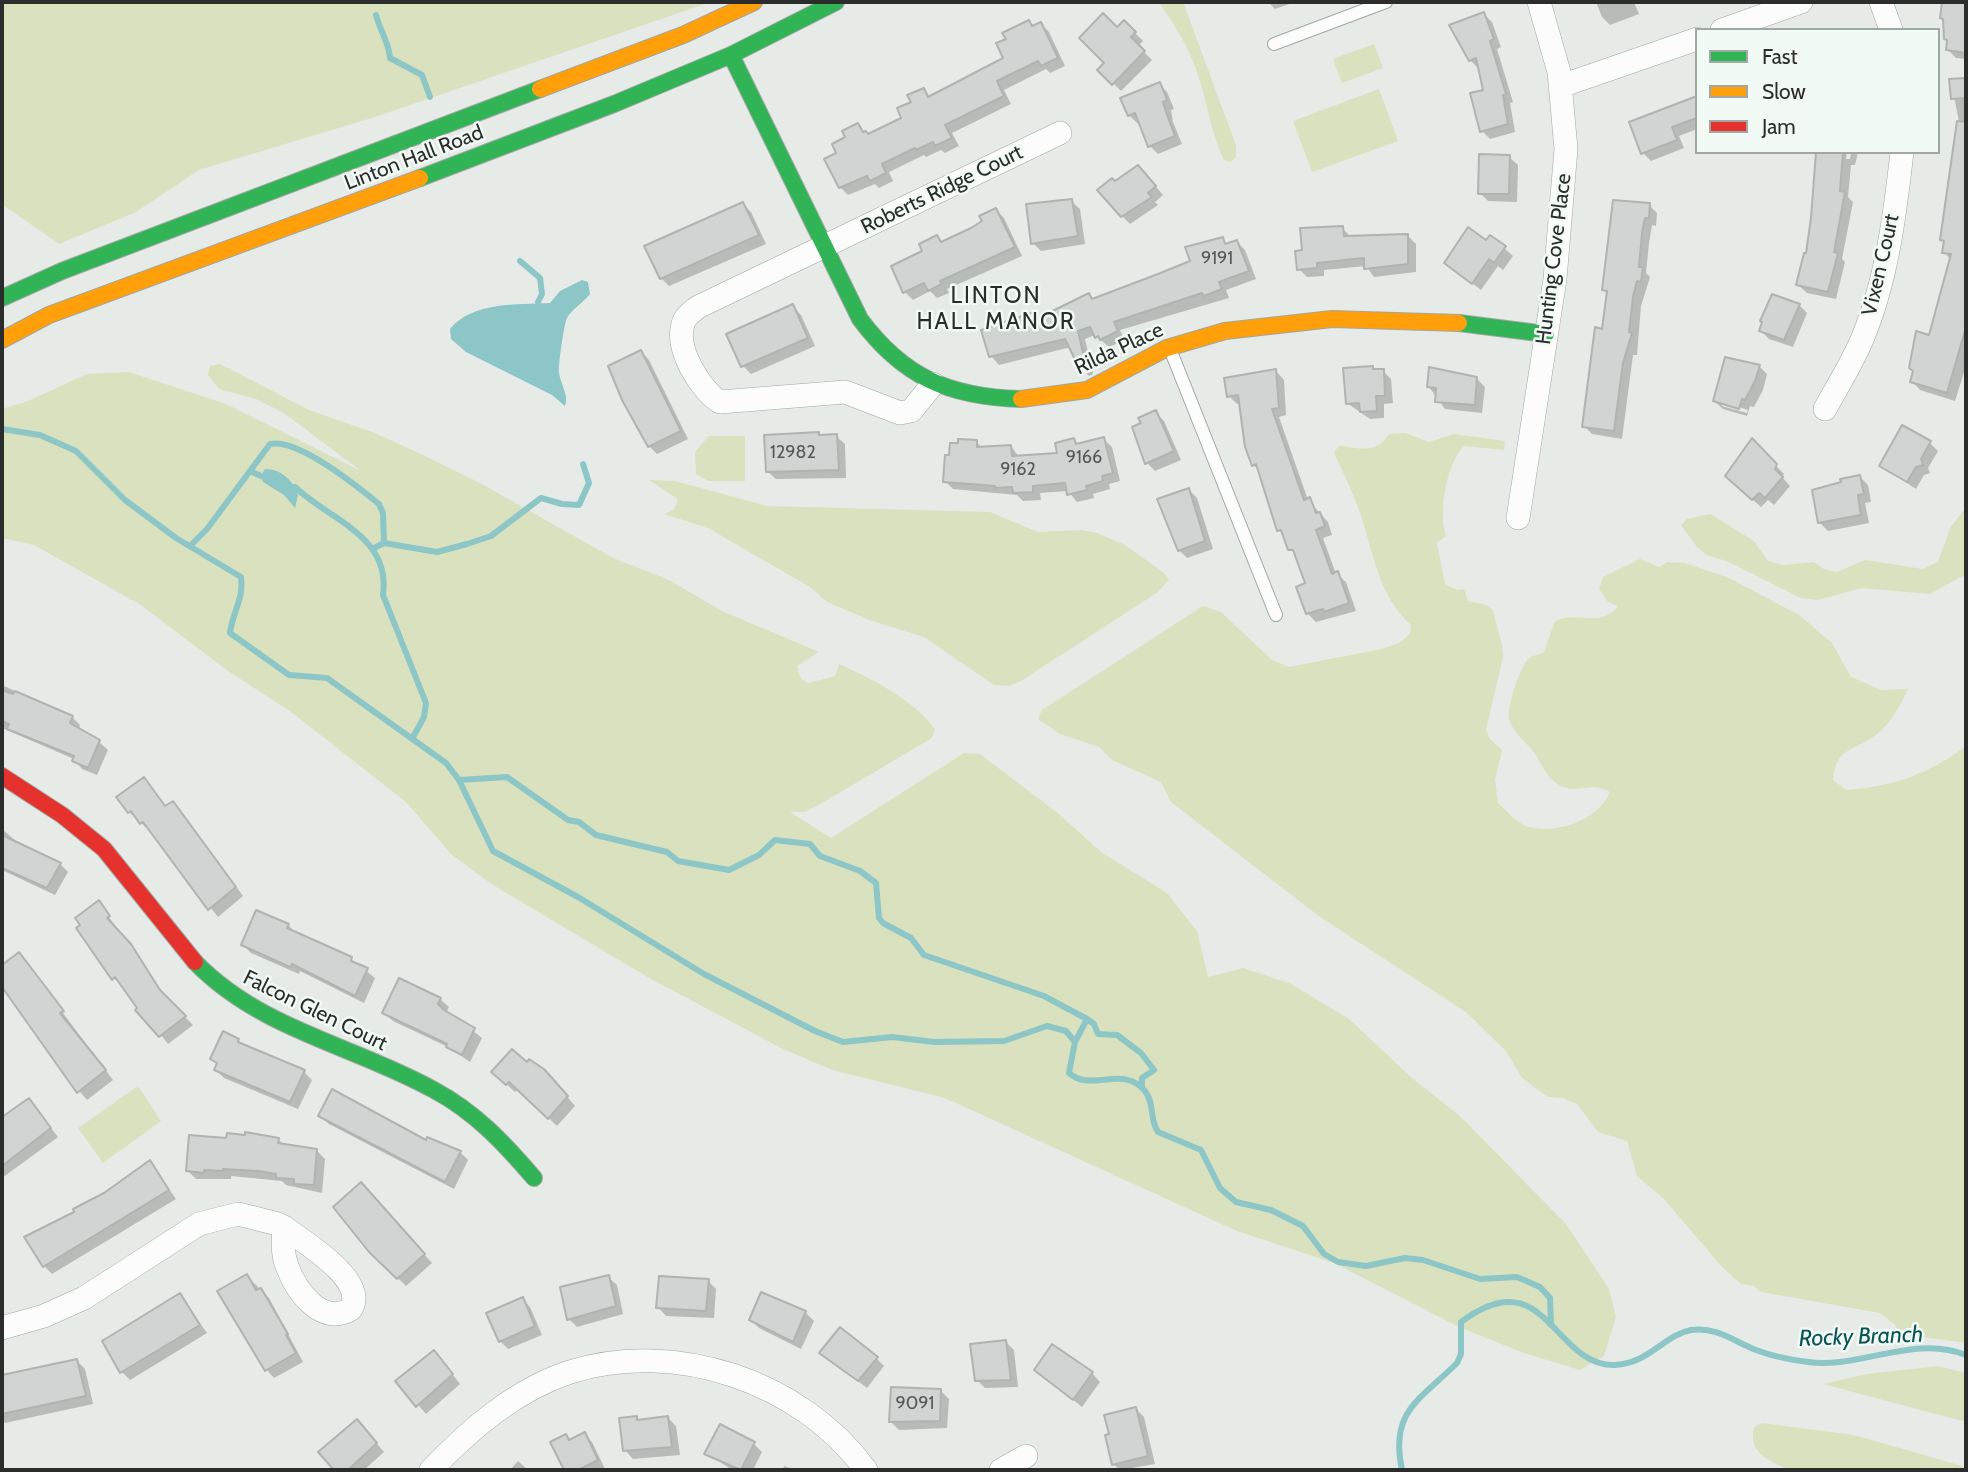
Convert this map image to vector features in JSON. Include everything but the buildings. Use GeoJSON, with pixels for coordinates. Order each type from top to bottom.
{"type":"FeatureCollection","features":[{"type":"Feature","properties":{"kind":"main road","name":"Linton Hall Road"},"geometry":{"type":"LineString","coordinates":[[2,298],[62,271],[682,35],[754,2]]}},
{"type":"Feature","properties":{"kind":"main road","name":"Linton Hall Road"},"geometry":{"type":"LineString","coordinates":[[2,340],[49,314],[218,255],[601,109],[731,55],[836,2]]}},
{"type":"Feature","properties":{"kind":"main road","name":"Rilda Place"},"geometry":{"type":"LineString","coordinates":[[731,55],[860,320],[880,346],[906,369],[933,384],[990,396],[1065,396],[1109,382],[1169,347],[1259,326],[1362,318],[1480,324],[1546,334]]}},
{"type":"Feature","properties":{"kind":"main road","name":"Falcon Glen Court"},"geometry":{"type":"LineString","coordinates":[[2,776],[50,807],[113,859],[199,967],[225,990],[272,1018],[433,1089],[492,1129],[534,1178]]}},
{"type":"Feature","properties":{"kind":"street","name":"Hunting Cove Place"},"geometry":{"type":"LineString","coordinates":[[1518,518],[1564,198],[1566,149],[1561,86],[1554,47],[1539,2]]}},
{"type":"Feature","properties":{"kind":"street"},"geometry":{"type":"LineString","coordinates":[[1728,28],[1801,2]]}},
{"type":"Feature","properties":{"kind":"street"},"geometry":{"type":"LineString","coordinates":[[1881,2],[1890,28]]}},
{"type":"Feature","properties":{"kind":"street"},"geometry":{"type":"LineString","coordinates":[[1561,86],[1695,40]]}},
{"type":"Feature","properties":{"kind":"street","name":"Roberts Ridge Court"},"geometry":{"type":"LineString","coordinates":[[933,384],[911,411],[901,413],[845,392],[720,402],[703,389],[681,339],[683,324],[688,315],[698,307],[1060,132]]}},
{"type":"Feature","properties":{"kind":"street","name":"Vixen Court"},"geometry":{"type":"LineString","coordinates":[[1825,408],[1862,340],[1875,307],[1886,258],[1902,154]]}},
{"type":"Feature","properties":{"kind":"street"},"geometry":{"type":"LineString","coordinates":[[2,1328],[44,1316],[84,1298],[199,1224],[218,1217],[239,1214],[259,1217],[284,1227]]}},
{"type":"Feature","properties":{"kind":"street"},"geometry":{"type":"LineString","coordinates":[[431,1470],[481,1422],[548,1381],[597,1366],[661,1361],[732,1374],[766,1389],[806,1413],[835,1437],[866,1470]]}},
{"type":"Feature","properties":{"kind":"street"},"geometry":{"type":"LineString","coordinates":[[1001,1470],[1026,1456]]}},
{"type":"Feature","properties":{"kind":"lane"},"geometry":{"type":"LineString","coordinates":[[1274,44],[1386,2]]}},
{"type":"Feature","properties":{"kind":"lane"},"geometry":{"type":"LineString","coordinates":[[1169,347],[1276,615]]}},
{"type":"Feature","properties":{"kind":"green space"},"geometry":{"type":"Polygon","coordinates":[[[2,2],[711,2],[375,117],[199,170],[136,212],[59,244],[2,204],[2,2]]]}},
{"type":"Feature","properties":{"kind":"green space"},"geometry":{"type":"Polygon","coordinates":[[[1159,2],[1183,2],[1236,145],[1236,157],[1230,162],[1224,160],[1219,149],[1192,60],[1159,2]]]}},
{"type":"Feature","properties":{"kind":"green space"},"geometry":{"type":"Polygon","coordinates":[[[1374,44],[1383,68],[1342,83],[1333,59],[1374,44]]]}},
{"type":"Feature","properties":{"kind":"green space"},"geometry":{"type":"Polygon","coordinates":[[[1379,89],[1398,141],[1312,172],[1293,121],[1379,89]]]}},
{"type":"Feature","properties":{"kind":"green space"},"geometry":{"type":"Polygon","coordinates":[[[220,364],[309,410],[375,433],[425,456],[480,483],[613,558],[667,579],[722,611],[819,652],[797,666],[801,679],[808,683],[835,676],[839,664],[904,699],[935,729],[932,738],[817,806],[804,812],[790,812],[831,838],[964,753],[980,754],[1059,814],[1101,852],[1167,893],[1197,931],[1208,977],[1243,968],[1291,984],[1349,1019],[1412,1078],[1461,1117],[1566,1224],[1609,1289],[1616,1317],[1604,1356],[1580,1370],[1524,1353],[1459,1327],[1334,1263],[1237,1231],[945,1098],[832,1070],[783,1049],[651,979],[493,885],[452,855],[406,802],[290,711],[228,671],[141,605],[34,545],[2,538],[2,409],[28,401],[87,374],[129,372],[226,404],[361,471],[284,413],[256,399],[219,389],[208,375],[210,366],[220,364]]]}},
{"type":"Feature","properties":{"kind":"green space"},"geometry":{"type":"Polygon","coordinates":[[[1405,433],[1429,442],[1454,434],[1505,441],[1504,450],[1464,446],[1458,454],[1448,476],[1443,502],[1446,536],[1437,543],[1445,584],[1457,590],[1464,589],[1468,601],[1487,605],[1493,611],[1503,657],[1486,730],[1490,739],[1502,750],[1495,780],[1498,803],[1520,823],[1541,829],[1576,823],[1596,810],[1610,792],[1598,787],[1563,787],[1553,781],[1514,729],[1509,714],[1518,677],[1529,658],[1544,652],[1555,621],[1573,617],[1604,617],[1611,613],[1618,606],[1608,602],[1599,589],[1603,577],[1640,559],[1659,567],[1667,562],[1684,563],[1727,577],[1799,615],[1832,643],[1851,677],[1881,690],[1908,689],[1886,725],[1876,735],[1847,751],[1838,761],[1833,780],[1846,790],[1879,786],[1909,777],[1938,764],[1966,746],[1966,1343],[1901,1334],[1894,1324],[1880,1313],[1761,1292],[1754,1286],[1741,1284],[1722,1267],[1664,1199],[1637,1176],[1627,1141],[1598,1132],[1577,1104],[1563,1098],[1548,1097],[1522,1078],[1506,1051],[1466,1012],[1320,917],[1171,802],[1161,782],[1112,760],[1099,747],[1060,734],[1038,719],[1042,710],[1203,606],[1221,612],[1272,660],[1289,667],[1399,643],[1410,634],[1411,625],[1398,612],[1381,581],[1352,491],[1334,452],[1340,445],[1361,449],[1374,447],[1389,434],[1405,433]]]}},
{"type":"Feature","properties":{"kind":"green space"},"geometry":{"type":"Polygon","coordinates":[[[709,436],[745,436],[745,481],[708,481],[696,474],[695,452],[709,436]]]}},
{"type":"Feature","properties":{"kind":"green space"},"geometry":{"type":"Polygon","coordinates":[[[649,480],[675,481],[767,506],[990,512],[1038,532],[1081,530],[1097,533],[1125,545],[1164,573],[1169,580],[1158,592],[1021,681],[1009,686],[994,685],[924,637],[872,621],[827,602],[810,587],[708,528],[664,514],[674,510],[678,499],[649,480]]]}},
{"type":"Feature","properties":{"kind":"green space"},"geometry":{"type":"Polygon","coordinates":[[[1963,511],[1966,511],[1966,574],[1930,594],[1862,588],[1818,600],[1801,598],[1729,562],[1707,555],[1697,547],[1681,525],[1687,519],[1710,514],[1754,541],[1768,561],[1783,565],[1814,562],[1824,569],[1837,572],[1865,560],[1923,569],[1938,562],[1950,528],[1963,511]]]}},
{"type":"Feature","properties":{"kind":"green space"},"geometry":{"type":"Polygon","coordinates":[[[138,1086],[161,1121],[103,1163],[78,1128],[138,1086]]]}},
{"type":"Feature","properties":{"kind":"green space"},"geometry":{"type":"Polygon","coordinates":[[[1938,1366],[1966,1373],[1966,1422],[1823,1384],[1867,1374],[1938,1366]]]}},
{"type":"Feature","properties":{"kind":"green space"},"geometry":{"type":"Polygon","coordinates":[[[1762,1423],[1854,1435],[1966,1467],[1966,1470],[1789,1470],[1757,1450],[1754,1444],[1754,1427],[1762,1423]]]}},
{"type":"Feature","properties":{"kind":"water"},"geometry":{"type":"Polygon","coordinates":[[[582,280],[588,282],[590,294],[567,318],[559,362],[565,406],[552,395],[466,352],[451,339],[450,329],[471,313],[497,306],[550,303],[560,291],[582,280]]]}},
{"type":"Feature","properties":{"kind":"water"},"geometry":{"type":"Polygon","coordinates":[[[265,469],[281,473],[290,480],[298,495],[295,508],[284,495],[263,482],[261,476],[265,469]]]}},
{"type":"Feature","properties":{"kind":"waterway"},"geometry":{"type":"LineString","coordinates":[[376,15],[390,58],[422,75],[430,97]]}},
{"type":"Feature","properties":{"kind":"waterway"},"geometry":{"type":"LineString","coordinates":[[520,261],[540,278],[542,294],[538,302]]}},
{"type":"Feature","properties":{"kind":"waterway"},"geometry":{"type":"LineString","coordinates":[[2,429],[40,435],[76,451],[125,500],[176,538],[241,577],[241,592],[230,633],[289,675],[327,678],[446,763],[459,780],[493,851],[578,897],[704,974],[815,1031],[843,1042],[892,1037],[934,1042],[1004,1041],[1047,1026],[1066,1031],[1075,1042],[1069,1073],[1087,1080],[1117,1079],[1136,1083],[1148,1096],[1158,1132],[1201,1150],[1220,1188],[1236,1202],[1271,1210],[1303,1226],[1324,1254],[1338,1262],[1366,1266],[1405,1258],[1423,1260],[1480,1279],[1517,1277],[1540,1287],[1550,1298],[1551,1325]]}},
{"type":"Feature","properties":{"kind":"waterway"},"geometry":{"type":"LineString","coordinates":[[190,546],[207,529],[270,444],[296,448],[311,456],[379,504],[383,513],[384,543]]}},
{"type":"Feature","properties":{"kind":"waterway"},"geometry":{"type":"LineString","coordinates":[[374,548],[384,543],[437,552],[491,536],[541,498],[579,505],[589,483],[583,464]]}},
{"type":"Feature","properties":{"kind":"waterway"},"geometry":{"type":"LineString","coordinates":[[250,471],[261,476]]}},
{"type":"Feature","properties":{"kind":"waterway"},"geometry":{"type":"LineString","coordinates":[[295,487],[356,532],[378,558],[383,575],[383,595],[426,703],[424,717],[412,739]]}},
{"type":"Feature","properties":{"kind":"waterway"},"geometry":{"type":"LineString","coordinates":[[459,780],[507,777],[568,820],[579,822],[596,835],[667,852],[678,861],[729,870],[759,855],[775,840],[810,844],[820,856],[860,871],[876,883],[879,918],[883,923],[911,938],[924,955],[1044,996],[1087,1019],[1075,1042]]}},
{"type":"Feature","properties":{"kind":"waterway"},"geometry":{"type":"LineString","coordinates":[[1087,1019],[1094,1024],[1098,1034],[1117,1035],[1141,1053],[1154,1070],[1142,1078],[1142,1088]]}},
{"type":"Feature","properties":{"kind":"waterway","name":"Rocky Branch"},"geometry":{"type":"LineString","coordinates":[[1402,1470],[1399,1450],[1404,1420],[1420,1397],[1457,1363],[1461,1354],[1461,1322],[1489,1306],[1512,1302],[1531,1308],[1577,1350],[1594,1361],[1615,1365],[1638,1359],[1681,1333],[1700,1329],[1717,1332],[1768,1354],[1808,1362],[1847,1361],[1927,1348],[1966,1355]]}},
{"type":"Feature","properties":{"kind":"traffic: fast"},"geometry":{"type":"LineString","coordinates":[[420,178],[614,104],[731,55],[836,2]]}},
{"type":"Feature","properties":{"kind":"traffic: fast"},"geometry":{"type":"LineString","coordinates":[[731,55],[860,319],[876,339],[893,356],[930,380],[972,394],[1021,399]]}},
{"type":"Feature","properties":{"kind":"traffic: fast"},"geometry":{"type":"LineString","coordinates":[[2,298],[62,271],[540,89]]}},
{"type":"Feature","properties":{"kind":"traffic: fast"},"geometry":{"type":"LineString","coordinates":[[1459,323],[1546,334]]}},
{"type":"Feature","properties":{"kind":"traffic: fast"},"geometry":{"type":"LineString","coordinates":[[195,962],[221,985],[278,1021],[403,1074],[449,1099],[488,1129],[534,1178]]}},
{"type":"Feature","properties":{"kind":"traffic: slow"},"geometry":{"type":"LineString","coordinates":[[540,89],[683,35],[754,2]]}},
{"type":"Feature","properties":{"kind":"traffic: slow"},"geometry":{"type":"LineString","coordinates":[[2,340],[49,315],[420,178]]}},
{"type":"Feature","properties":{"kind":"traffic: slow"},"geometry":{"type":"LineString","coordinates":[[1021,399],[1087,390],[1167,348],[1225,331],[1332,319],[1459,323]]}},
{"type":"Feature","properties":{"kind":"traffic: jam"},"geometry":{"type":"LineString","coordinates":[[2,776],[62,815],[104,849],[195,962]]}},
{"type":"Feature","properties":{"kind":"district","name":"LINTON HALL MANOR"},"geometry":{"type":"Point","coordinates":[996,309]}}]}
